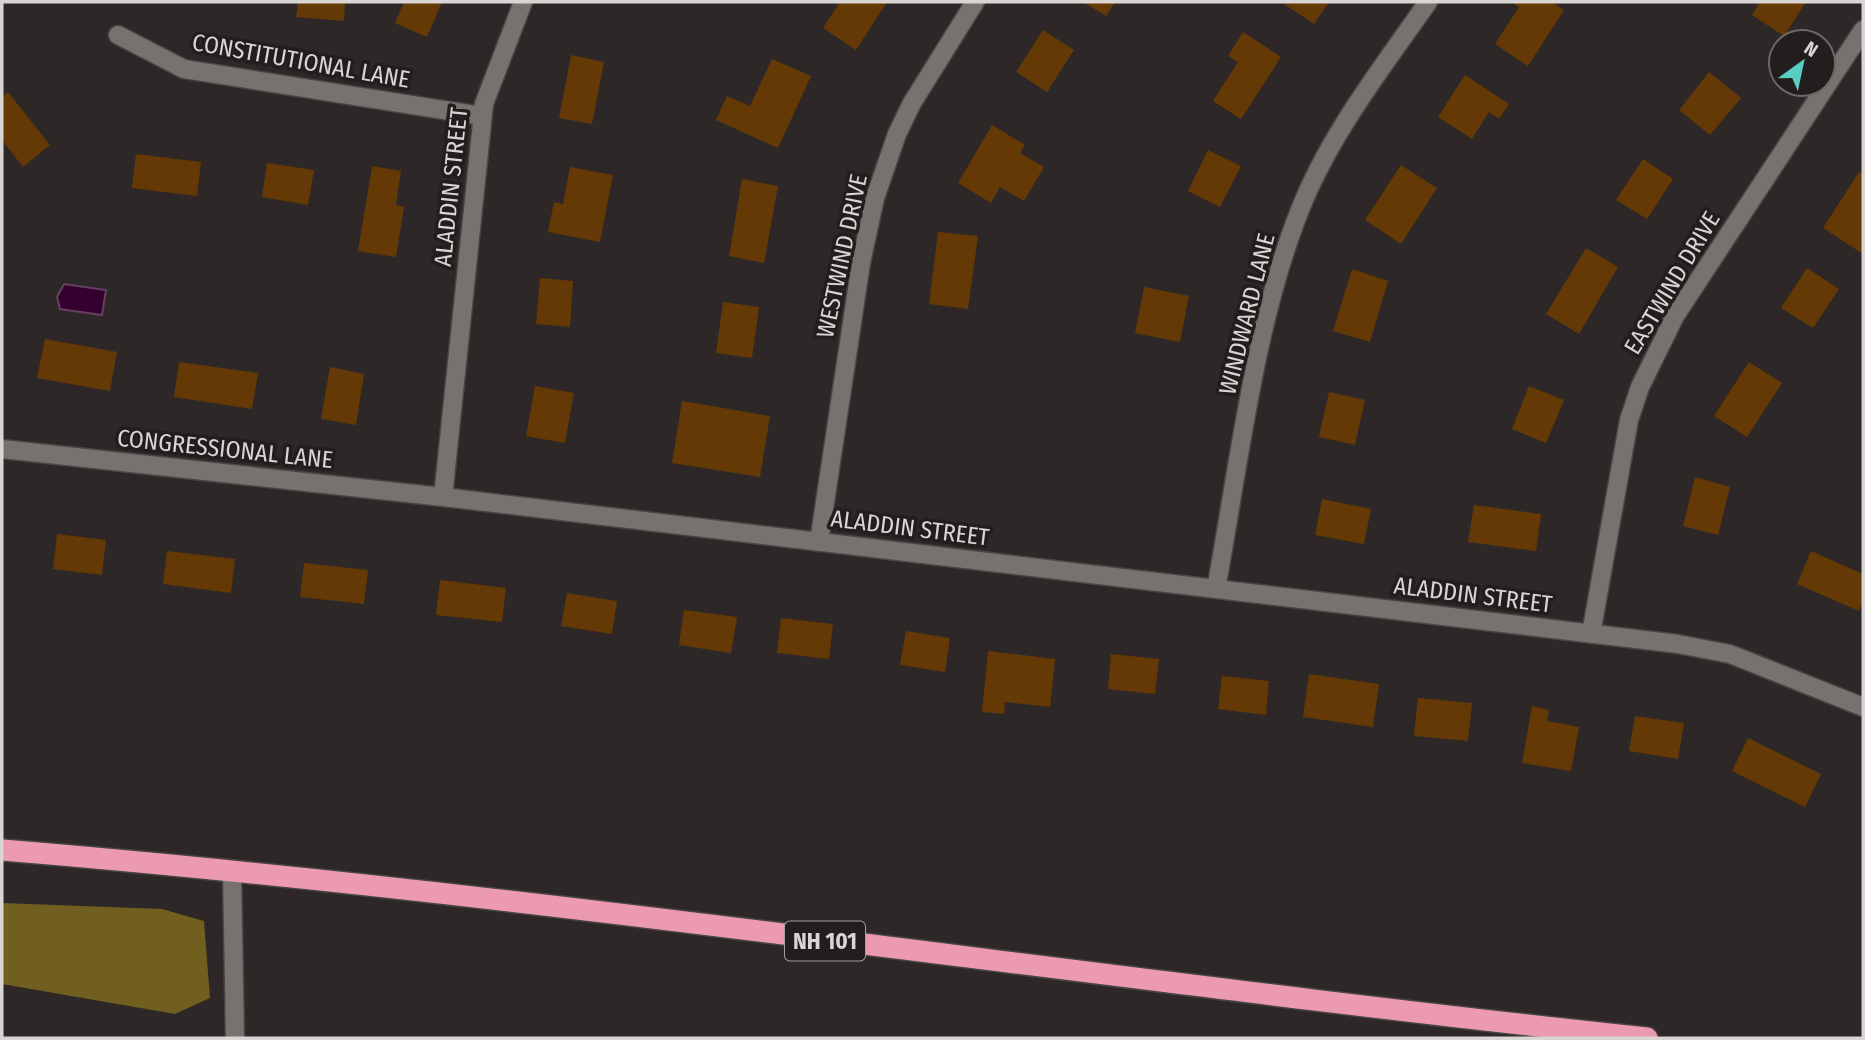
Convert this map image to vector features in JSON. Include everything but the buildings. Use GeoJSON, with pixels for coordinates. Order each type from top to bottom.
{"type":"FeatureCollection","features":[{"type":"Feature","properties":{"kind":"highway","name":"NH 101"},"geometry":{"type":"LineString","coordinates":[[2,850],[232,871],[1647,1038]]}},
{"type":"Feature","properties":{"kind":"street","name":"ALADDIN STREET"},"geometry":{"type":"LineString","coordinates":[[523,2],[484,104],[482,116],[443,497],[1678,644],[1730,654],[1863,707]]}},
{"type":"Feature","properties":{"kind":"street","name":"WESTWIND DRIVE"},"geometry":{"type":"LineString","coordinates":[[819,542],[861,263],[875,198],[897,134],[912,103],[975,2]]}},
{"type":"Feature","properties":{"kind":"street","name":"WINDWARD LANE"},"geometry":{"type":"LineString","coordinates":[[1216,589],[1260,352],[1289,240],[1304,198],[1331,147],[1428,2]]}},
{"type":"Feature","properties":{"kind":"street","name":"EASTWIND DRIVE"},"geometry":{"type":"LineString","coordinates":[[1591,634],[1629,420],[1650,366],[1675,316],[1863,30]]}},
{"type":"Feature","properties":{"kind":"street","name":"CONSTITUTIONAL LANE"},"geometry":{"type":"LineString","coordinates":[[118,34],[184,69],[482,116]]}},
{"type":"Feature","properties":{"kind":"street","name":"CONGRESSIONAL LANE"},"geometry":{"type":"LineString","coordinates":[[2,449],[443,497]]}},
{"type":"Feature","properties":{"kind":"street"},"geometry":{"type":"LineString","coordinates":[[232,871],[235,1038]]}},
{"type":"Feature","properties":{"kind":"shaded area"},"geometry":{"type":"Polygon","coordinates":[[[64,284],[106,290],[102,315],[60,309],[57,297],[64,284]]]}},
{"type":"Feature","properties":{"kind":"shaded area"},"geometry":{"type":"Polygon","coordinates":[[[2,903],[162,909],[204,921],[210,998],[175,1014],[2,984],[2,903]]]}}]}
